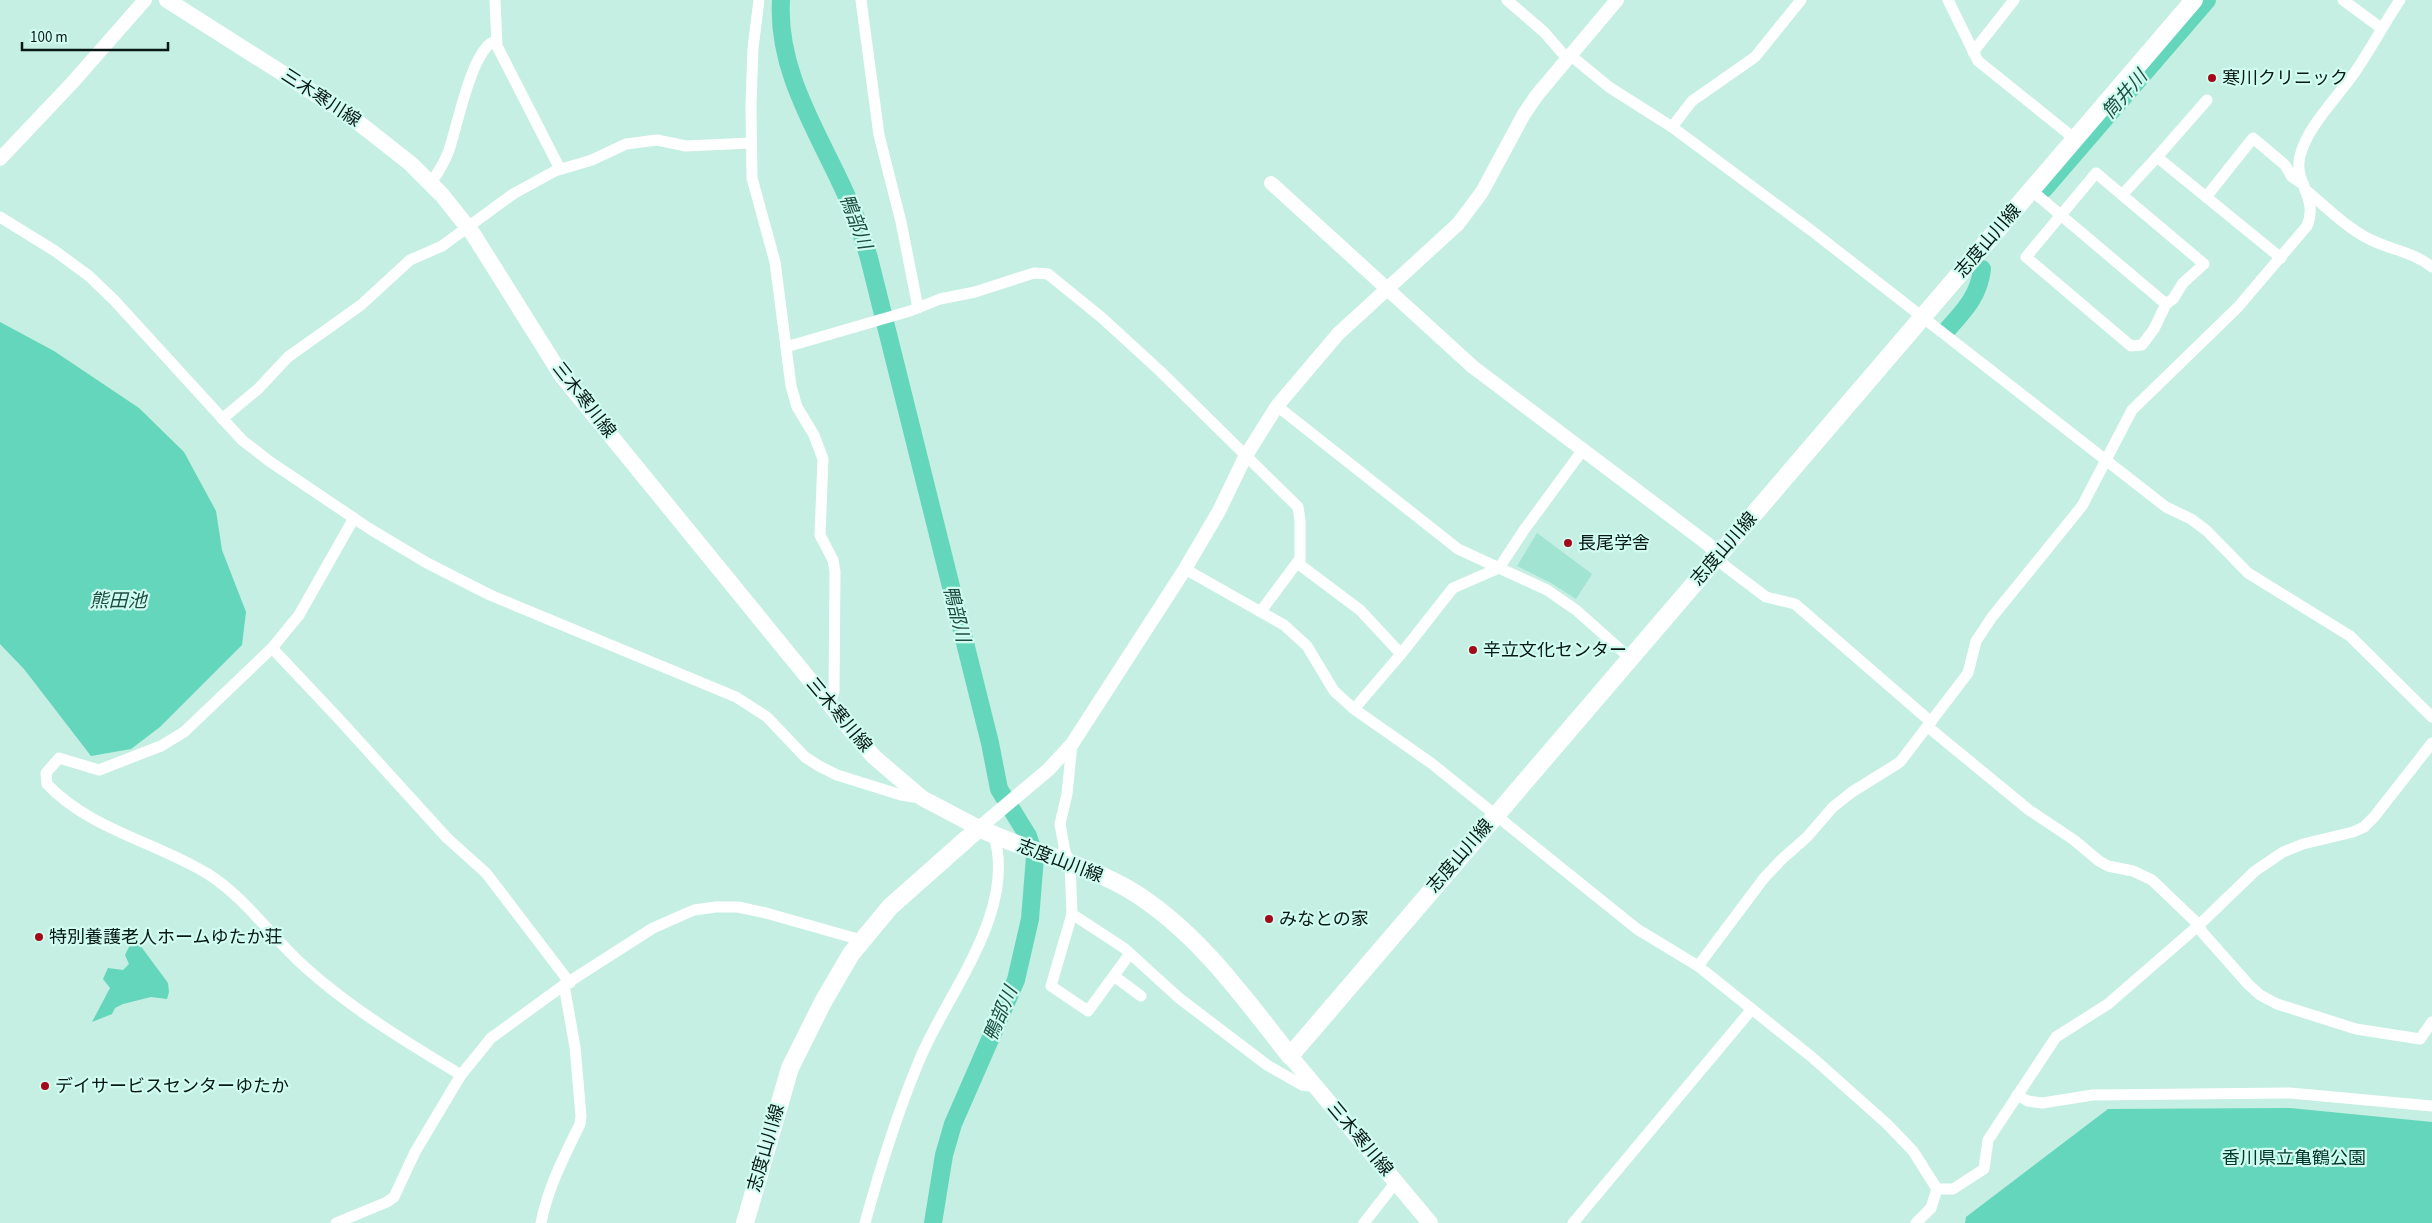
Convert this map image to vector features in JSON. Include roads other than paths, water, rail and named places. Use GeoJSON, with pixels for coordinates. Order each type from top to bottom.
{"type":"FeatureCollection","features":[{"type":"Feature","properties":{"kind":"main road","name":"三木寒川線"},"geometry":{"type":"LineString","coordinates":[[167,0],[350,116],[390,146],[430,184],[467,226],[562,376],[874,757],[922,798],[990,834]]}},
{"type":"Feature","properties":{"kind":"main road","name":"志度山川線"},"geometry":{"type":"LineString","coordinates":[[745,1223],[790,1068],[823,1002],[861,940],[890,908],[990,834],[1067,862],[1130,891],[1177,925],[1239,992],[1290,1056],[2194,0]]}},
{"type":"Feature","properties":{"kind":"main road","name":"三木寒川線"},"geometry":{"type":"LineString","coordinates":[[1290,1056],[1430,1223]]}},
{"type":"Feature","properties":{"kind":"street"},"geometry":{"type":"LineString","coordinates":[[0,159],[72,83],[145,0]]}},
{"type":"Feature","properties":{"kind":"street"},"geometry":{"type":"LineString","coordinates":[[495,0],[496,40],[502,60],[560,169]]}},
{"type":"Feature","properties":{"kind":"street"},"geometry":{"type":"LineString","coordinates":[[759,0],[753,48],[752,178],[775,262],[794,398],[817,441],[823,459],[820,535],[833,560],[835,572],[834,691],[830,705]]}},
{"type":"Feature","properties":{"kind":"street"},"geometry":{"type":"LineString","coordinates":[[861,0],[879,136],[901,222],[914,309]]}},
{"type":"Feature","properties":{"kind":"street"},"geometry":{"type":"LineString","coordinates":[[1507,0],[1538,25],[1564,55],[1576,59],[1609,87],[1672,127],[1812,231],[1922,319],[2166,507],[2191,519],[2207,532],[2248,573],[2350,636],[2432,717]]}},
{"type":"Feature","properties":{"kind":"street"},"geometry":{"type":"LineString","coordinates":[[865,1223],[888,1140],[920,1059],[988,922],[999,882],[999,852],[990,834],[994,815],[1037,780],[1072,744],[1185,569],[1220,511],[1245,457],[1277,406],[1338,334],[1458,224],[1482,192],[1524,114],[1617,0]]}},
{"type":"Feature","properties":{"kind":"street"},"geometry":{"type":"LineString","coordinates":[[1672,127],[1692,102],[1755,57],[1801,0]]}},
{"type":"Feature","properties":{"kind":"street"},"geometry":{"type":"LineString","coordinates":[[1948,0],[1978,61],[2075,139]]}},
{"type":"Feature","properties":{"kind":"street"},"geometry":{"type":"LineString","coordinates":[[1973,52],[2014,0]]}},
{"type":"Feature","properties":{"kind":"street"},"geometry":{"type":"LineString","coordinates":[[2343,0],[2381,28]]}},
{"type":"Feature","properties":{"kind":"street"},"geometry":{"type":"LineString","coordinates":[[1698,966],[1764,878],[1781,860],[1807,837],[1833,808],[1852,792],[1900,762],[1968,673],[1976,642],[1998,610],[2077,513],[2132,410],[2156,384],[2205,342],[2281,258],[2307,226],[2311,216],[2311,203],[2299,167],[2304,143],[2358,68],[2400,0]]}},
{"type":"Feature","properties":{"kind":"street"},"geometry":{"type":"LineString","coordinates":[[430,184],[449,150],[472,73],[486,47],[496,40]]}},
{"type":"Feature","properties":{"kind":"street"},"geometry":{"type":"LineString","coordinates":[[2122,195],[2207,100]]}},
{"type":"Feature","properties":{"kind":"street"},"geometry":{"type":"LineString","coordinates":[[2206,197],[2253,138],[2285,165],[2292,177],[2353,229],[2372,240],[2412,254],[2432,267]]}},
{"type":"Feature","properties":{"kind":"street"},"geometry":{"type":"LineString","coordinates":[[222,419],[258,389],[288,357],[361,305],[410,260],[442,246],[513,194],[560,169],[592,160],[626,144],[657,140],[686,146],[751,143]]}},
{"type":"Feature","properties":{"kind":"street"},"geometry":{"type":"LineString","coordinates":[[2157,156],[2281,258]]}},
{"type":"Feature","properties":{"kind":"street"},"geometry":{"type":"LineString","coordinates":[[2096,173],[2122,195],[2204,264],[2183,283],[2173,299],[2166,304],[2154,329],[2142,345],[2131,346],[2026,257],[2096,173]]}},
{"type":"Feature","properties":{"kind":"street"},"geometry":{"type":"LineString","coordinates":[[1271,183],[1473,367],[1709,545],[1725,566],[1766,597],[1795,604],[1994,782],[2029,810],[2074,840],[2099,861],[2108,866],[2133,871],[2152,880],[2199,925],[2202,932],[2260,995],[2277,1004],[2356,1029],[2420,1039],[2432,1022]]}},
{"type":"Feature","properties":{"kind":"street"},"geometry":{"type":"LineString","coordinates":[[2032,190],[2166,304]]}},
{"type":"Feature","properties":{"kind":"street"},"geometry":{"type":"LineString","coordinates":[[0,217],[55,251],[108,294],[147,334],[242,440],[269,461],[354,518],[427,563],[490,595],[736,697],[767,717],[806,757],[837,775],[901,795],[922,798]]}},
{"type":"Feature","properties":{"kind":"street"},"geometry":{"type":"LineString","coordinates":[[786,348],[852,329],[940,299],[975,292],[1034,273],[1048,274],[1101,317],[1160,371],[1245,457],[1256,464],[1298,507],[1300,520],[1300,565],[1360,610],[1402,654]]}},
{"type":"Feature","properties":{"kind":"street"},"geometry":{"type":"LineString","coordinates":[[1277,406],[1458,549],[1554,595],[1576,610],[1630,658]]}},
{"type":"Feature","properties":{"kind":"street"},"geometry":{"type":"LineString","coordinates":[[1354,709],[1402,654],[1453,588],[1500,568],[1524,530],[1582,451]]}},
{"type":"Feature","properties":{"kind":"street"},"geometry":{"type":"LineString","coordinates":[[354,518],[300,615],[272,648],[212,703],[184,732],[161,746],[99,770],[59,758],[46,773],[47,784],[86,817],[136,838],[207,874],[240,897],[305,968],[408,1043],[461,1075]]}},
{"type":"Feature","properties":{"kind":"street"},"geometry":{"type":"LineString","coordinates":[[1261,611],[1299,560]]}},
{"type":"Feature","properties":{"kind":"street"},"geometry":{"type":"LineString","coordinates":[[1185,569],[1284,625],[1307,646],[1334,691],[1354,709],[1431,763],[1637,929],[1698,966],[1813,1058],[1887,1124],[1913,1151],[1937,1189],[1931,1208],[1916,1223]]}},
{"type":"Feature","properties":{"kind":"street"},"geometry":{"type":"LineString","coordinates":[[272,648],[447,838],[486,874],[567,984],[581,1116],[580,1124],[551,1186],[541,1223]]}},
{"type":"Feature","properties":{"kind":"street"},"geometry":{"type":"LineString","coordinates":[[1072,744],[1067,794],[1060,824],[1067,862],[1072,914],[1051,986],[1088,1011],[1126,959]]}},
{"type":"Feature","properties":{"kind":"street"},"geometry":{"type":"LineString","coordinates":[[1937,1189],[1953,1188],[1984,1169],[1988,1140],[2056,1037],[2108,1004],[2199,925],[2247,878],[2283,852],[2303,844],[2353,832],[2364,827],[2432,744]]}},
{"type":"Feature","properties":{"kind":"street"},"geometry":{"type":"LineString","coordinates":[[336,1223],[387,1202],[394,1197],[415,1152],[461,1075],[491,1038],[567,984],[653,928],[694,910],[716,906],[738,907],[861,940]]}},
{"type":"Feature","properties":{"kind":"street"},"geometry":{"type":"LineString","coordinates":[[1072,914],[1132,954],[1179,998],[1267,1065],[1302,1085],[1316,1087]]}},
{"type":"Feature","properties":{"kind":"street"},"geometry":{"type":"LineString","coordinates":[[1114,976],[1141,996]]}},
{"type":"Feature","properties":{"kind":"street"},"geometry":{"type":"LineString","coordinates":[[1572,1223],[1752,1009]]}},
{"type":"Feature","properties":{"kind":"street"},"geometry":{"type":"LineString","coordinates":[[2017,1094],[2028,1101],[2042,1103],[2093,1094],[2290,1093],[2432,1106]]}},
{"type":"Feature","properties":{"kind":"street"},"geometry":{"type":"LineString","coordinates":[[1364,1223],[1396,1182]]}},
{"type":"Feature","properties":{"kind":"water","name":"熊田池"},"geometry":{"type":"Polygon","coordinates":[[[0,322],[54,351],[139,408],[184,452],[216,511],[222,550],[246,612],[242,645],[160,727],[131,749],[91,756],[24,669],[0,644],[0,322]]]}},
{"type":"Feature","properties":{"kind":"water"},"geometry":{"type":"Polygon","coordinates":[[[134,937],[168,983],[169,992],[167,999],[151,997],[123,1004],[115,1008],[112,1014],[92,1022],[110,988],[103,979],[108,968],[123,970],[129,964],[125,955],[134,937]]]}},
{"type":"Feature","properties":{"kind":"water","name":"香川県立亀鶴公園"},"geometry":{"type":"Polygon","coordinates":[[[2290,1108],[2432,1122],[2432,1223],[1965,1223],[1966,1217],[2108,1109],[2290,1108]]]}},
{"type":"Feature","properties":{"kind":"waterway","name":"鴨部川"},"geometry":{"type":"LineString","coordinates":[[781,0],[782,29],[787,58],[795,85],[845,192],[858,223],[869,258],[990,743],[999,789],[1028,836],[1035,857],[1030,919],[1016,980],[953,1124],[944,1155],[933,1223]]}},
{"type":"Feature","properties":{"kind":"waterway","name":"筒井川"},"geometry":{"type":"LineString","coordinates":[[2044,189],[2207,0]]}},
{"type":"Feature","properties":{"kind":"waterway","name":"筒井川"},"geometry":{"type":"LineString","coordinates":[[1946,331],[1970,303],[1978,287],[1982,269]]}},
{"type":"Feature","properties":{"kind":"place","name":"寒川クリニック"},"geometry":{"type":"Point","coordinates":[2212,78]}},
{"type":"Feature","properties":{"kind":"place","name":"長尾学舎"},"geometry":{"type":"Point","coordinates":[1568,543]}},
{"type":"Feature","properties":{"kind":"place","name":"辛立文化センター"},"geometry":{"type":"Point","coordinates":[1473,650]}},
{"type":"Feature","properties":{"kind":"place","name":"みなとの家"},"geometry":{"type":"Point","coordinates":[1269,919]}},
{"type":"Feature","properties":{"kind":"place","name":"特別養護老人ホームゆたか荘"},"geometry":{"type":"Point","coordinates":[39,937]}},
{"type":"Feature","properties":{"kind":"place","name":"デイサービスセンターゆたか"},"geometry":{"type":"Point","coordinates":[45,1086]}}]}
